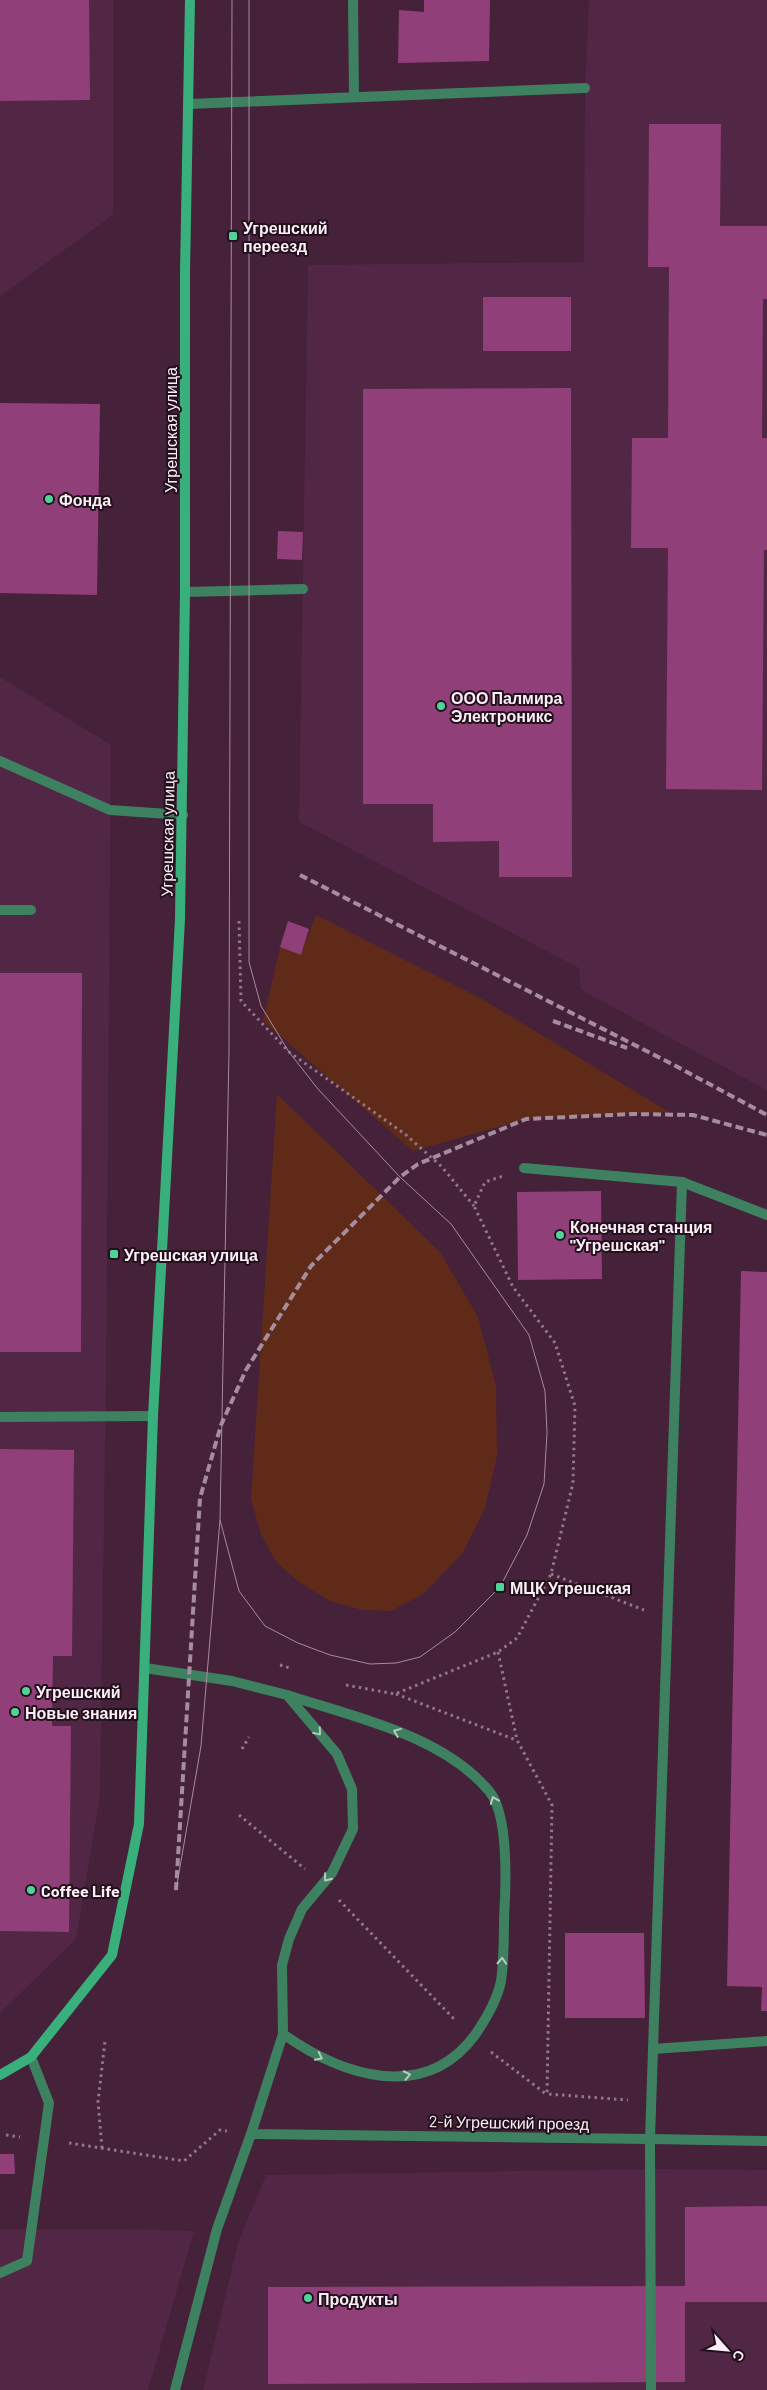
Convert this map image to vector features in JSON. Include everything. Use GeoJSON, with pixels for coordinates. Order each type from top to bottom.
{"type":"FeatureCollection","features":[{"type":"Feature","properties":{"kind":"street","name":"Угрешская улица"},"geometry":{"type":"LineString","coordinates":[[31,2057],[112,1955],[138,1824],[146,1668],[153,1416],[180,919],[183,816],[185,272],[190,0]]}},
{"type":"Feature","properties":{"kind":"street"},"geometry":{"type":"LineString","coordinates":[[353,0],[354,96]]}},
{"type":"Feature","properties":{"kind":"street"},"geometry":{"type":"LineString","coordinates":[[189,104],[585,88]]}},
{"type":"Feature","properties":{"kind":"street"},"geometry":{"type":"LineString","coordinates":[[185,592],[303,589]]}},
{"type":"Feature","properties":{"kind":"street"},"geometry":{"type":"LineString","coordinates":[[0,761],[110,810],[183,816]]}},
{"type":"Feature","properties":{"kind":"street"},"geometry":{"type":"LineString","coordinates":[[0,910],[32,910]]}},
{"type":"Feature","properties":{"kind":"street"},"geometry":{"type":"LineString","coordinates":[[524,1168],[682,1182],[767,1215]]}},
{"type":"Feature","properties":{"kind":"street"},"geometry":{"type":"LineString","coordinates":[[651,2390],[650,2139],[682,1182]]}},
{"type":"Feature","properties":{"kind":"street"},"geometry":{"type":"LineString","coordinates":[[0,1417],[153,1416]]}},
{"type":"Feature","properties":{"kind":"street"},"geometry":{"type":"LineString","coordinates":[[146,1668],[232,1681],[287,1695],[390,1729],[442,1751],[472,1773],[491,1793],[502,1822],[506,1873],[501,1982],[488,2017],[467,2047],[433,2070],[397,2078],[358,2074],[320,2058],[283,2034]]}},
{"type":"Feature","properties":{"kind":"street"},"geometry":{"type":"LineString","coordinates":[[175,2390],[217,2229],[251,2134],[283,2034],[282,1966],[289,1939],[302,1909],[332,1873],[353,1829],[352,1789],[337,1754],[287,1695]]}},
{"type":"Feature","properties":{"kind":"street"},"geometry":{"type":"LineString","coordinates":[[653,2049],[767,2041]]}},
{"type":"Feature","properties":{"kind":"street"},"geometry":{"type":"LineString","coordinates":[[0,2075],[31,2057],[49,2103],[26,2261],[0,2273]]}},
{"type":"Feature","properties":{"kind":"street","name":"2-й Угрешский проезд"},"geometry":{"type":"LineString","coordinates":[[251,2134],[767,2141]]}},
{"type":"Feature","properties":{"kind":"path"},"geometry":{"type":"LineString","coordinates":[[239,921],[241,1001],[290,1052],[405,1134],[442,1167],[474,1206],[513,1287],[555,1343],[574,1406],[573,1483],[551,1574],[516,1638],[498,1652],[396,1694]]}},
{"type":"Feature","properties":{"kind":"path"},"geometry":{"type":"LineString","coordinates":[[474,1206],[485,1182],[524,1168]]}},
{"type":"Feature","properties":{"kind":"path"},"geometry":{"type":"LineString","coordinates":[[551,1574],[667,1620]]}},
{"type":"Feature","properties":{"kind":"path"},"geometry":{"type":"LineString","coordinates":[[498,1652],[516,1740],[552,1805],[547,2094]]}},
{"type":"Feature","properties":{"kind":"path"},"geometry":{"type":"LineString","coordinates":[[280,1665],[299,1671]]}},
{"type":"Feature","properties":{"kind":"path"},"geometry":{"type":"LineString","coordinates":[[344,1685],[396,1694],[516,1740]]}},
{"type":"Feature","properties":{"kind":"path"},"geometry":{"type":"LineString","coordinates":[[242,1749],[249,1737]]}},
{"type":"Feature","properties":{"kind":"path"},"geometry":{"type":"LineString","coordinates":[[239,1815],[323,1884],[473,2038],[547,2094],[652,2101]]}},
{"type":"Feature","properties":{"kind":"path"},"geometry":{"type":"LineString","coordinates":[[102,2148],[98,2102],[105,2042]]}},
{"type":"Feature","properties":{"kind":"path"},"geometry":{"type":"LineString","coordinates":[[6,2135],[184,2161],[220,2130]]}},
{"type":"Feature","properties":{"kind":"shaded area"},"geometry":{"type":"Polygon","coordinates":[[[0,0],[113,0],[113,215],[0,296],[0,0]]]}},
{"type":"Feature","properties":{"kind":"shaded area"},"geometry":{"type":"Polygon","coordinates":[[[589,0],[767,0],[767,1090],[581,990],[579,968],[299,822],[308,265],[584,262],[585,88],[589,0]]]}},
{"type":"Feature","properties":{"kind":"shaded area"},"geometry":{"type":"Polygon","coordinates":[[[0,677],[111,745],[106,1376],[100,1795],[76,1939],[0,2013],[0,677]]]}},
{"type":"Feature","properties":{"kind":"shaded area"},"geometry":{"type":"Polygon","coordinates":[[[316,915],[482,999],[669,1112],[526,1119],[413,1151],[263,1021],[280,947],[301,955],[316,915]]]}},
{"type":"Feature","properties":{"kind":"shaded area"},"geometry":{"type":"Polygon","coordinates":[[[277,1094],[440,1252],[478,1317],[496,1386],[497,1456],[485,1508],[462,1554],[423,1594],[391,1611],[362,1610],[330,1601],[296,1580],[275,1560],[261,1534],[251,1499],[277,1094]]]}},
{"type":"Feature","properties":{"kind":"shaded area"},"geometry":{"type":"Polygon","coordinates":[[[650,2169],[767,2170],[767,2390],[203,2390],[238,2243],[266,2175],[650,2169]]]}},
{"type":"Feature","properties":{"kind":"shaded area"},"geometry":{"type":"Polygon","coordinates":[[[0,2229],[194,2231],[148,2390],[0,2390],[0,2229]]]}},
{"type":"Feature","properties":{"kind":"building"},"geometry":{"type":"Polygon","coordinates":[[[0,0],[89,0],[90,100],[0,101],[0,0]]]}},
{"type":"Feature","properties":{"kind":"building"},"geometry":{"type":"Polygon","coordinates":[[[424,0],[490,0],[489,61],[398,63],[399,10],[424,12],[424,0]]]}},
{"type":"Feature","properties":{"kind":"building"},"geometry":{"type":"Polygon","coordinates":[[[649,124],[721,124],[720,226],[767,226],[767,299],[763,299],[762,438],[767,438],[767,550],[764,550],[762,790],[666,789],[668,548],[631,548],[632,438],[668,438],[669,267],[648,267],[649,124]]]}},
{"type":"Feature","properties":{"kind":"building"},"geometry":{"type":"Polygon","coordinates":[[[483,297],[571,297],[571,351],[483,351],[483,297]]]}},
{"type":"Feature","properties":{"kind":"building"},"geometry":{"type":"Polygon","coordinates":[[[571,388],[572,877],[499,877],[499,841],[433,842],[433,804],[363,804],[363,389],[571,388]]]}},
{"type":"Feature","properties":{"kind":"building","name":"Фонда"},"geometry":{"type":"Polygon","coordinates":[[[0,403],[100,404],[97,595],[0,593],[0,403]]]}},
{"type":"Feature","properties":{"kind":"building"},"geometry":{"type":"Polygon","coordinates":[[[278,531],[303,532],[302,560],[277,559],[278,531]]]}},
{"type":"Feature","properties":{"kind":"building"},"geometry":{"type":"Polygon","coordinates":[[[288,921],[309,929],[301,955],[280,947],[288,921]]]}},
{"type":"Feature","properties":{"kind":"building"},"geometry":{"type":"Polygon","coordinates":[[[0,973],[82,973],[81,1352],[0,1352],[0,973]]]}},
{"type":"Feature","properties":{"kind":"building","name":"Конечная станция \"Угрешская\""},"geometry":{"type":"Polygon","coordinates":[[[601,1191],[602,1279],[518,1280],[517,1192],[601,1191]]]}},
{"type":"Feature","properties":{"kind":"building"},"geometry":{"type":"Polygon","coordinates":[[[741,1271],[767,1272],[767,2011],[761,2011],[762,1987],[727,1986],[741,1271]]]}},
{"type":"Feature","properties":{"kind":"building","name":"Угрешский"},"geometry":{"type":"Polygon","coordinates":[[[0,1449],[74,1450],[72,1656],[53,1656],[52,1726],[71,1726],[69,1932],[0,1931],[0,1449]]]}},
{"type":"Feature","properties":{"kind":"building"},"geometry":{"type":"Polygon","coordinates":[[[565,1933],[644,1933],[645,2018],[565,2018],[565,1933]]]}},
{"type":"Feature","properties":{"kind":"building"},"geometry":{"type":"Polygon","coordinates":[[[0,2154],[14,2154],[15,2174],[0,2174],[0,2154]]]}},
{"type":"Feature","properties":{"kind":"building"},"geometry":{"type":"Polygon","coordinates":[[[767,2206],[767,2302],[685,2302],[685,2382],[268,2384],[268,2287],[685,2286],[685,2207],[767,2206]]]}},
{"type":"Feature","properties":{"kind":"tram line"},"geometry":{"type":"LineString","coordinates":[[176,1890],[201,1746],[220,1520],[229,1051],[232,0]]}},
{"type":"Feature","properties":{"kind":"tram line"},"geometry":{"type":"LineString","coordinates":[[220,1520],[239,1591],[265,1626],[298,1643],[330,1655],[370,1664],[396,1663],[420,1657],[455,1632],[500,1587],[527,1535],[544,1484],[547,1433],[545,1391],[529,1335],[451,1224],[400,1177],[318,1089],[289,1052],[261,1006],[249,962],[249,0]]}},
{"type":"Feature","properties":{"kind":"railway"},"geometry":{"type":"LineString","coordinates":[[300,875],[672,1064],[767,1115]]}},
{"type":"Feature","properties":{"kind":"railway"},"geometry":{"type":"LineString","coordinates":[[553,1021],[627,1048]]}},
{"type":"Feature","properties":{"kind":"railway"},"geometry":{"type":"LineString","coordinates":[[176,1890],[200,1498],[221,1425],[246,1370],[311,1266],[400,1177],[418,1164],[526,1119],[633,1114],[693,1115],[767,1135]]}},
{"type":"Feature","properties":{"kind":"place","name":"Угрешский переезд"},"geometry":{"type":"Point","coordinates":[233,236]}},
{"type":"Feature","properties":{"kind":"place","name":"Фонда"},"geometry":{"type":"Point","coordinates":[49,499]}},
{"type":"Feature","properties":{"kind":"place","name":"ООО Палмира Электроникс"},"geometry":{"type":"Point","coordinates":[441,706]}},
{"type":"Feature","properties":{"kind":"place","name":"Конечная станция \"Угрешская\""},"geometry":{"type":"Point","coordinates":[560,1235]}},
{"type":"Feature","properties":{"kind":"place","name":"Угрешская улица"},"geometry":{"type":"Point","coordinates":[114,1254]}},
{"type":"Feature","properties":{"kind":"place","name":"МЦК Угрешская"},"geometry":{"type":"Point","coordinates":[500,1587]}},
{"type":"Feature","properties":{"kind":"place","name":"Угрешский"},"geometry":{"type":"Point","coordinates":[26,1691]}},
{"type":"Feature","properties":{"kind":"place","name":"Новые знания"},"geometry":{"type":"Point","coordinates":[15,1712]}},
{"type":"Feature","properties":{"kind":"place","name":"Coffee Life"},"geometry":{"type":"Point","coordinates":[31,1890]}},
{"type":"Feature","properties":{"kind":"place","name":"Продукты"},"geometry":{"type":"Point","coordinates":[308,2298]}}]}
